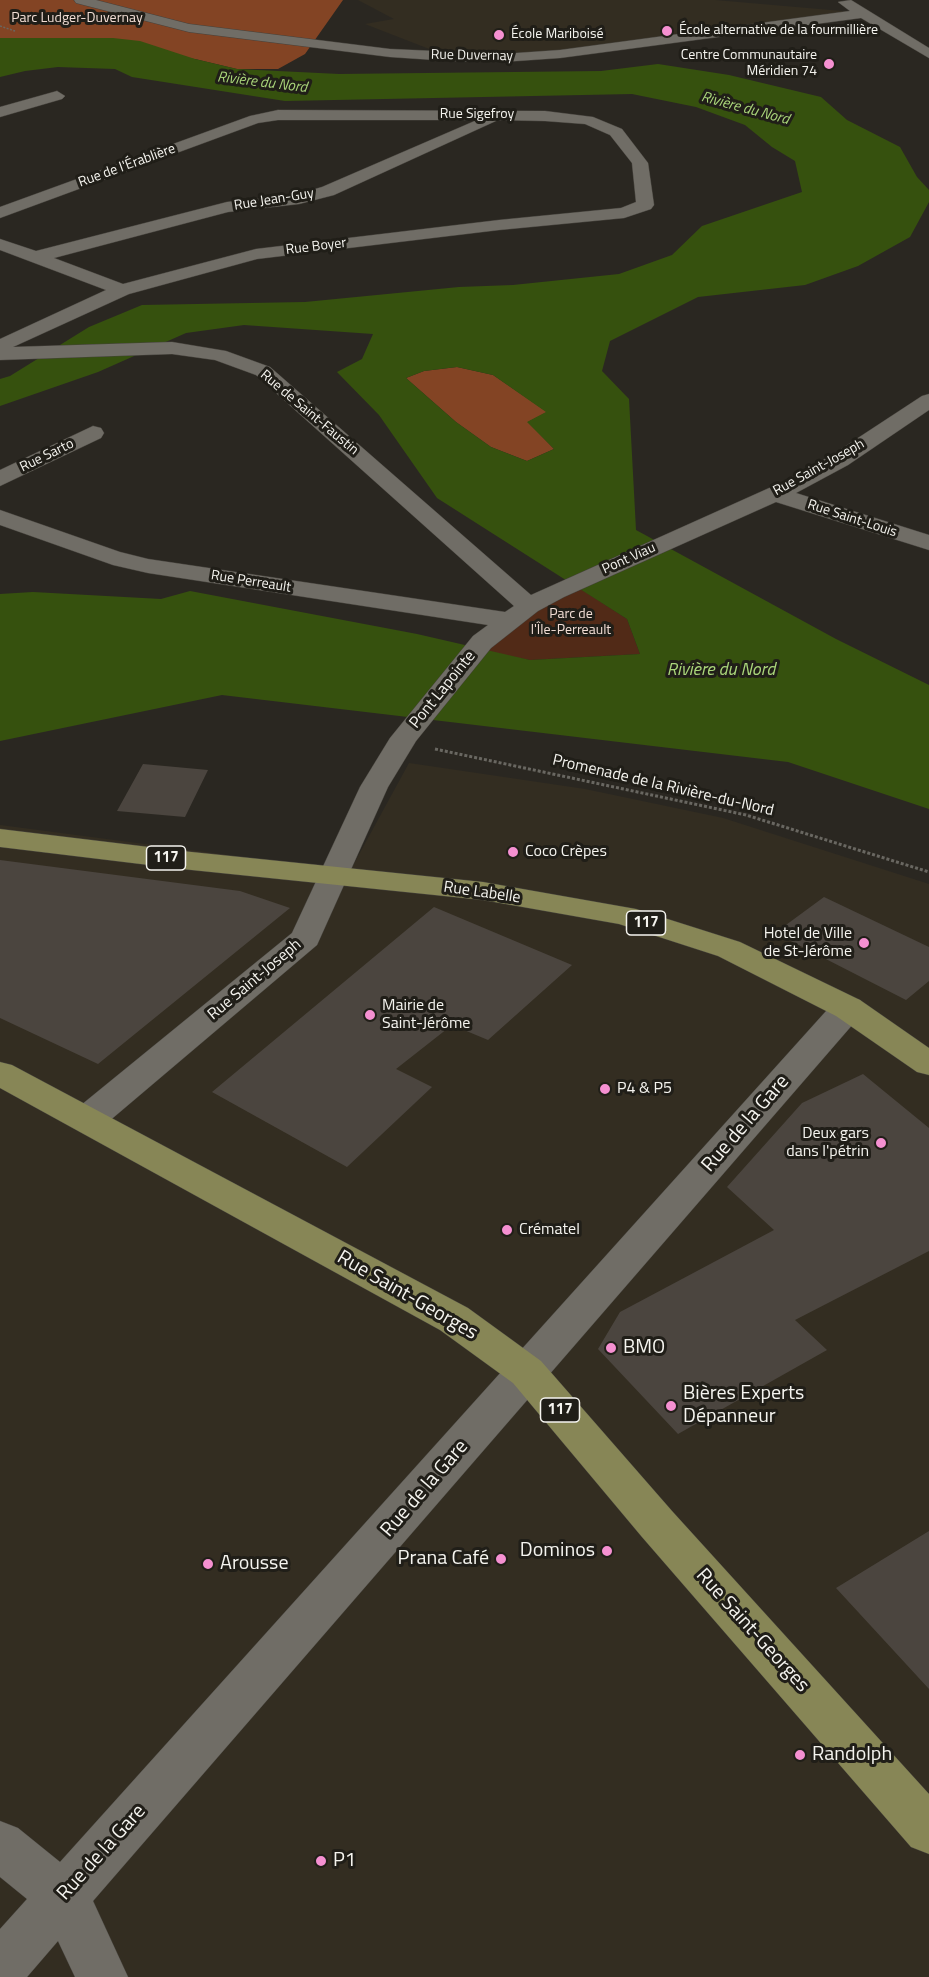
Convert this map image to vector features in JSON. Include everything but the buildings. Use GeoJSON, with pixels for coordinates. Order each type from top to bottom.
{"type":"FeatureCollection","features":[{"type":"Feature","properties":{"kind":"main road","name":"Rue Labelle"},"geometry":{"type":"LineString","coordinates":[[0,838],[332,877],[483,891],[625,916],[729,949],[848,1008],[929,1064]]}},
{"type":"Feature","properties":{"kind":"main road","name":"Rue Saint-Georges"},"geometry":{"type":"LineString","coordinates":[[0,1073],[454,1319],[528,1372],[657,1524],[929,1830]]}},
{"type":"Feature","properties":{"kind":"street","name":"Rue Duvernay"},"geometry":{"type":"LineString","coordinates":[[81,0],[189,28],[367,51],[502,58],[560,54],[865,13]]}},
{"type":"Feature","properties":{"kind":"street"},"geometry":{"type":"LineString","coordinates":[[841,0],[929,54]]}},
{"type":"Feature","properties":{"kind":"street"},"geometry":{"type":"LineString","coordinates":[[0,112],[57,96]]}},
{"type":"Feature","properties":{"kind":"street","name":"Rue Sigefroy"},"geometry":{"type":"LineString","coordinates":[[255,119],[278,115],[503,115],[588,120],[616,132],[640,163],[645,205]]}},
{"type":"Feature","properties":{"kind":"street","name":"Rue Jean-Guy"},"geometry":{"type":"LineString","coordinates":[[36,257],[227,207],[299,199],[328,190],[503,115]]}},
{"type":"Feature","properties":{"kind":"street","name":"Rue de l'Érablière"},"geometry":{"type":"LineString","coordinates":[[0,213],[255,119]]}},
{"type":"Feature","properties":{"kind":"street","name":"Rue Boyer"},"geometry":{"type":"LineString","coordinates":[[0,346],[122,290],[256,254],[499,225],[624,213],[645,205]]}},
{"type":"Feature","properties":{"kind":"street"},"geometry":{"type":"LineString","coordinates":[[0,244],[122,290]]}},
{"type":"Feature","properties":{"kind":"street","name":"Rue de Saint-Faustin"},"geometry":{"type":"LineString","coordinates":[[0,354],[172,348],[219,355],[263,371],[529,606]]}},
{"type":"Feature","properties":{"kind":"street","name":"Rue Saint-Joseph"},"geometry":{"type":"LineString","coordinates":[[703,527],[775,494],[840,460],[929,400]]}},
{"type":"Feature","properties":{"kind":"street","name":"Rue Sarto"},"geometry":{"type":"LineString","coordinates":[[0,479],[93,434]]}},
{"type":"Feature","properties":{"kind":"street","name":"Rue Saint-Louis"},"geometry":{"type":"LineString","coordinates":[[775,494],[929,543]]}},
{"type":"Feature","properties":{"kind":"street","name":"Rue Perreault"},"geometry":{"type":"LineString","coordinates":[[0,517],[104,555],[148,566],[508,620]]}},
{"type":"Feature","properties":{"kind":"street","name":"Pont Viau"},"geometry":{"type":"LineString","coordinates":[[529,606],[555,592],[703,527]]}},
{"type":"Feature","properties":{"kind":"street"},"geometry":{"type":"LineString","coordinates":[[508,620],[529,606]]}},
{"type":"Feature","properties":{"kind":"street","name":"Pont Lapointe"},"geometry":{"type":"LineString","coordinates":[[404,738],[482,642],[508,620]]}},
{"type":"Feature","properties":{"kind":"street","name":"Rue Saint-Joseph"},"geometry":{"type":"LineString","coordinates":[[88,1119],[306,938],[374,787],[404,738]]}},
{"type":"Feature","properties":{"kind":"street","name":"Rue de la Gare"},"geometry":{"type":"LineString","coordinates":[[0,1968],[848,1008]]}},
{"type":"Feature","properties":{"kind":"street"},"geometry":{"type":"LineString","coordinates":[[0,1845],[63,1896],[102,1977]]}},
{"type":"Feature","properties":{"kind":"path"},"geometry":{"type":"LineString","coordinates":[[0,26],[15,31]]}},
{"type":"Feature","properties":{"kind":"path","name":"Promenade de la Rivière-du-Nord"},"geometry":{"type":"LineString","coordinates":[[458,753],[746,815],[929,872]]}},
{"type":"Feature","properties":{"kind":"shaded area"},"geometry":{"type":"Polygon","coordinates":[[[358,0],[715,0],[865,13],[560,54],[450,57],[365,24],[394,19],[358,0]]]}},
{"type":"Feature","properties":{"kind":"shaded area"},"geometry":{"type":"Polygon","coordinates":[[[409,763],[585,789],[723,818],[929,884],[929,1977],[0,1977],[0,825],[350,871],[409,763]]]}},
{"type":"Feature","properties":{"kind":"green space","name":"Parc Ludger-Duvernay"},"geometry":{"type":"Polygon","coordinates":[[[0,0],[343,0],[305,54],[278,69],[237,69],[195,59],[0,38],[0,0]]]}},
{"type":"Feature","properties":{"kind":"green space"},"geometry":{"type":"Polygon","coordinates":[[[457,367],[493,375],[547,412],[528,422],[554,449],[527,461],[491,447],[456,422],[406,378],[424,371],[457,367]]]}},
{"type":"Feature","properties":{"kind":"green space","name":"Parc de l'Île-Perreault"},"geometry":{"type":"Polygon","coordinates":[[[579,588],[627,619],[640,654],[530,660],[488,652],[508,620],[579,588]]]}},
{"type":"Feature","properties":{"kind":"water","name":"Rivière du Nord"},"geometry":{"type":"Polygon","coordinates":[[[0,38],[113,38],[140,41],[195,59],[237,69],[339,74],[601,71],[658,64],[729,75],[821,97],[847,120],[900,147],[917,177],[929,190],[929,202],[910,237],[858,266],[805,285],[698,297],[610,341],[602,371],[629,399],[636,530],[836,639],[929,685],[929,809],[788,762],[222,695],[0,741],[0,594],[33,592],[161,599],[190,591],[417,634],[530,660],[640,654],[627,619],[437,498],[379,415],[337,372],[362,359],[373,334],[244,325],[186,333],[98,372],[0,406],[0,379],[10,376],[89,327],[142,305],[305,302],[619,274],[672,255],[702,226],[802,192],[795,161],[772,147],[745,125],[696,107],[632,94],[285,101],[132,77],[115,69],[58,67],[0,77],[0,38]],[[457,367],[424,371],[406,378],[456,422],[491,447],[527,461],[554,449],[527,422],[546,412],[493,375],[457,367]]]}},
{"type":"Feature","properties":{"kind":"place","name":"École alternative de la fourmillière"},"geometry":{"type":"Point","coordinates":[667,31]}},
{"type":"Feature","properties":{"kind":"place","name":"École Mariboisé"},"geometry":{"type":"Point","coordinates":[499,35]}},
{"type":"Feature","properties":{"kind":"place","name":"Centre Communautaire Méridien 74"},"geometry":{"type":"Point","coordinates":[829,64]}},
{"type":"Feature","properties":{"kind":"place","name":"Coco Crèpes"},"geometry":{"type":"Point","coordinates":[513,852]}},
{"type":"Feature","properties":{"kind":"place","name":"Hotel de Ville de St-Jérôme"},"geometry":{"type":"Point","coordinates":[864,943]}},
{"type":"Feature","properties":{"kind":"place","name":"Mairie de Saint-Jérôme"},"geometry":{"type":"Point","coordinates":[370,1015]}},
{"type":"Feature","properties":{"kind":"place","name":"P4 & P5"},"geometry":{"type":"Point","coordinates":[605,1089]}},
{"type":"Feature","properties":{"kind":"place","name":"Deux gars dans l'pétrin"},"geometry":{"type":"Point","coordinates":[881,1143]}},
{"type":"Feature","properties":{"kind":"place","name":"Crématel"},"geometry":{"type":"Point","coordinates":[507,1230]}},
{"type":"Feature","properties":{"kind":"place","name":"BMO"},"geometry":{"type":"Point","coordinates":[611,1348]}},
{"type":"Feature","properties":{"kind":"place","name":"Bières Experts Dépanneur"},"geometry":{"type":"Point","coordinates":[671,1406]}},
{"type":"Feature","properties":{"kind":"place","name":"Dominos"},"geometry":{"type":"Point","coordinates":[607,1551]}},
{"type":"Feature","properties":{"kind":"place","name":"Prana Café"},"geometry":{"type":"Point","coordinates":[501,1559]}},
{"type":"Feature","properties":{"kind":"place","name":"Arousse"},"geometry":{"type":"Point","coordinates":[208,1564]}},
{"type":"Feature","properties":{"kind":"place","name":"Randolph"},"geometry":{"type":"Point","coordinates":[800,1755]}},
{"type":"Feature","properties":{"kind":"place","name":"P1"},"geometry":{"type":"Point","coordinates":[321,1861]}}]}
